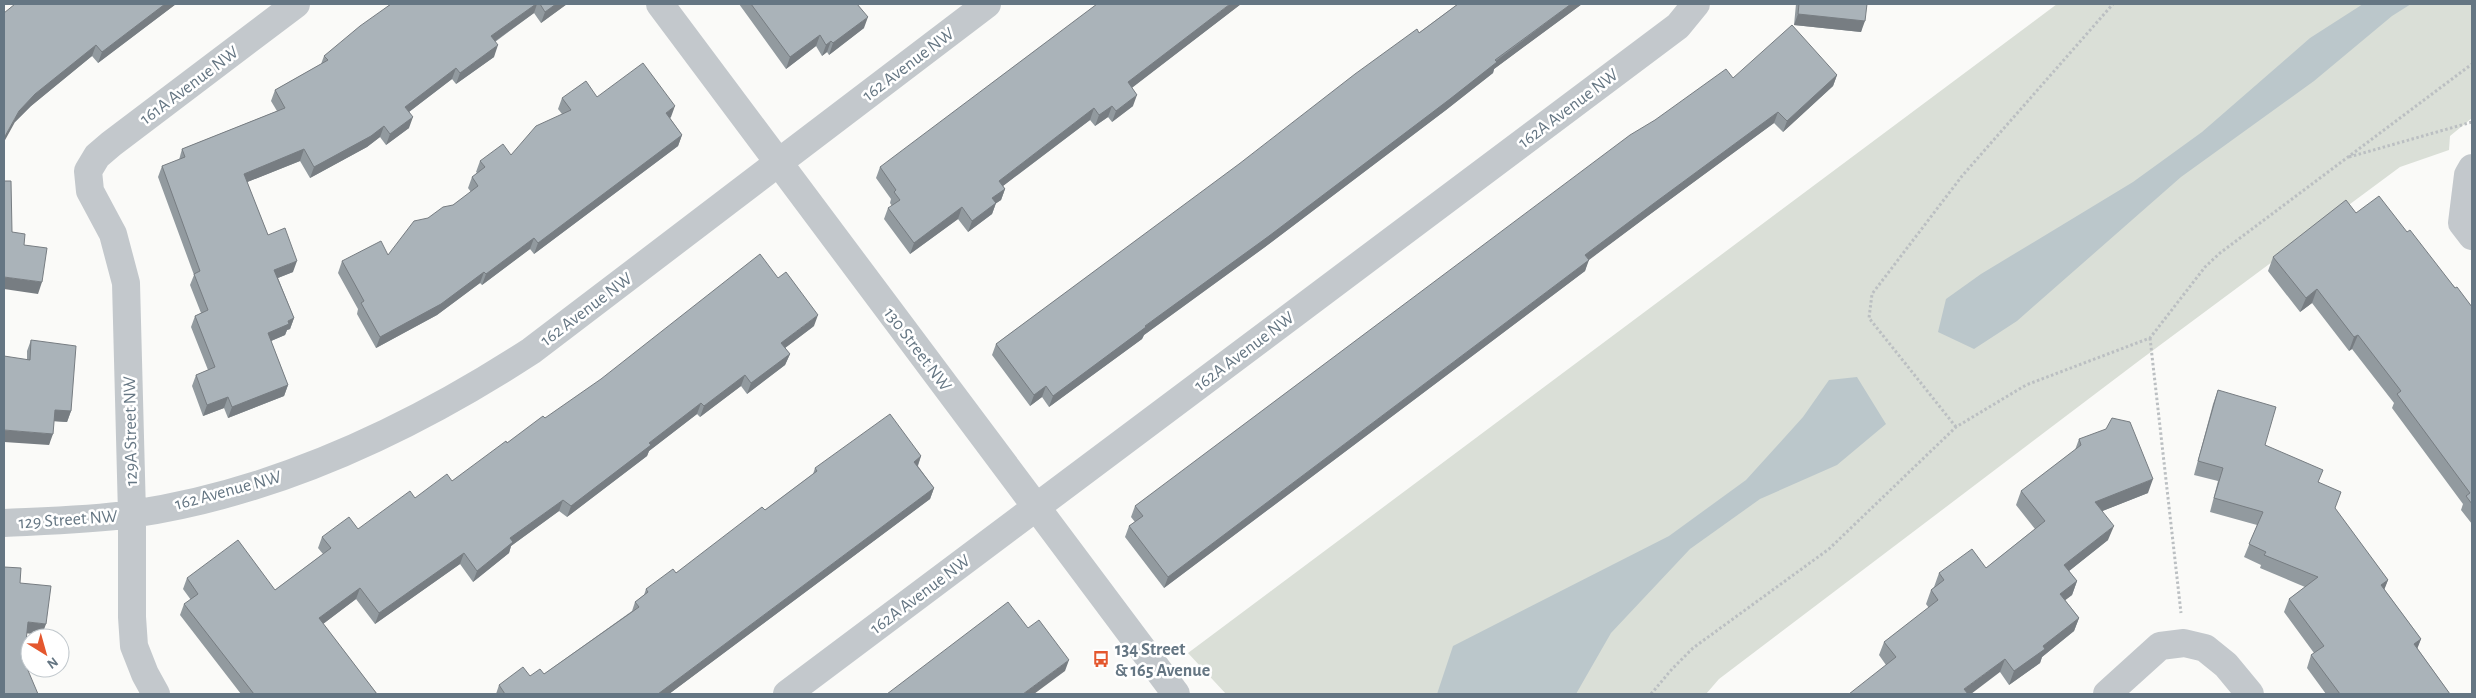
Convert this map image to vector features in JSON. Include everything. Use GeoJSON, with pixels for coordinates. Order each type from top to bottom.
{"type":"FeatureCollection","features":[{"type":"Feature","properties":{"kind":"street","name":"161A Avenue NW"},"geometry":{"type":"LineString","coordinates":[[88,171],[97,156],[111,144],[296,4]]}},
{"type":"Feature","properties":{"kind":"street","name":"130 Street NW"},"geometry":{"type":"LineString","coordinates":[[660,4],[1176,694]]}},
{"type":"Feature","properties":{"kind":"street","name":"162 Avenue NW"},"geometry":{"type":"LineString","coordinates":[[132,514],[199,500],[271,480],[348,451],[474,388],[531,350],[986,4]]}},
{"type":"Feature","properties":{"kind":"street","name":"162A Avenue NW"},"geometry":{"type":"LineString","coordinates":[[787,694],[1670,32],[1689,15],[1696,4]]}},
{"type":"Feature","properties":{"kind":"street"},"geometry":{"type":"LineString","coordinates":[[2472,168],[2468,175],[2462,223],[2472,236]]}},
{"type":"Feature","properties":{"kind":"street","name":"129A Street NW"},"geometry":{"type":"LineString","coordinates":[[88,171],[90,191],[112,234],[126,283],[134,646],[145,674],[156,694]]}},
{"type":"Feature","properties":{"kind":"street","name":"129 Street NW"},"geometry":{"type":"LineString","coordinates":[[4,523],[132,514]]}},
{"type":"Feature","properties":{"kind":"street"},"geometry":{"type":"LineString","coordinates":[[2107,694],[2160,646],[2184,643],[2205,648],[2226,665],[2250,694]]}},
{"type":"Feature","properties":{"kind":"path"},"geometry":{"type":"LineString","coordinates":[[1956,427],[1869,318],[1872,294],[1962,176],[2113,4]]}},
{"type":"Feature","properties":{"kind":"path"},"geometry":{"type":"LineString","coordinates":[[1651,694],[1672,668],[1693,648],[1829,549],[1956,427],[2026,385],[2150,338],[2205,267],[2220,253],[2472,64]]}},
{"type":"Feature","properties":{"kind":"path"},"geometry":{"type":"LineString","coordinates":[[2346,158],[2472,122]]}},
{"type":"Feature","properties":{"kind":"path"},"geometry":{"type":"LineString","coordinates":[[2150,338],[2184,643]]}},
{"type":"Feature","properties":{"kind":"shaded area"},"geometry":{"type":"Polygon","coordinates":[[[2057,4],[2472,4],[2472,118],[2450,136],[2449,150],[2400,167],[2140,360],[1719,679],[1706,694],[1226,694],[1188,653],[2057,4]]]}},
{"type":"Feature","properties":{"kind":"shaded area"},"geometry":{"type":"Polygon","coordinates":[[[2363,4],[2411,4],[2392,16],[2314,81],[2181,177],[2017,321],[1974,349],[1938,332],[1946,299],[1981,274],[2133,182],[2202,132],[2310,38],[2363,4]]]}},
{"type":"Feature","properties":{"kind":"shaded area"},"geometry":{"type":"Polygon","coordinates":[[[1857,377],[1886,424],[1837,465],[1760,499],[1690,549],[1611,633],[1576,694],[1437,694],[1453,646],[1669,536],[1746,480],[1803,417],[1829,380],[1857,377]]]}},
{"type":"Feature","properties":{"kind":"building"},"geometry":{"type":"Polygon","coordinates":[[[15,4],[165,4],[102,52],[96,45],[35,94],[19,111],[4,138],[4,13],[15,4]]]}},
{"type":"Feature","properties":{"kind":"building"},"geometry":{"type":"Polygon","coordinates":[[[391,4],[536,4],[491,36],[498,45],[460,73],[456,68],[405,107],[413,117],[390,134],[384,126],[371,136],[314,167],[304,149],[244,174],[268,235],[285,228],[297,261],[274,270],[294,318],[288,321],[289,324],[268,333],[288,385],[232,407],[228,397],[207,405],[196,375],[215,367],[195,316],[208,310],[194,274],[200,271],[162,166],[185,157],[182,149],[285,108],[275,90],[328,60],[324,56],[360,26],[391,4]]]}},
{"type":"Feature","properties":{"kind":"building"},"geometry":{"type":"Polygon","coordinates":[[[540,4],[556,4],[545,12],[540,4]]]}},
{"type":"Feature","properties":{"kind":"building"},"geometry":{"type":"Polygon","coordinates":[[[751,4],[857,4],[868,17],[833,43],[831,41],[826,45],[820,35],[790,57],[751,4]]]}},
{"type":"Feature","properties":{"kind":"building"},"geometry":{"type":"Polygon","coordinates":[[[1097,4],[1230,4],[1128,82],[1137,95],[1116,111],[1112,106],[1099,115],[1094,108],[999,181],[1005,189],[992,198],[996,203],[972,221],[962,207],[914,243],[888,208],[900,200],[894,192],[896,190],[880,167],[1097,4]]]}},
{"type":"Feature","properties":{"kind":"building"},"geometry":{"type":"Polygon","coordinates":[[[1458,4],[1571,4],[1495,60],[1497,62],[1450,99],[1269,236],[1053,396],[1046,386],[1034,395],[996,344],[1239,164],[1355,74],[1417,29],[1419,33],[1458,4]]]}},
{"type":"Feature","properties":{"kind":"building"},"geometry":{"type":"Polygon","coordinates":[[[1799,4],[1867,4],[1865,21],[1798,14],[1799,4]]]}},
{"type":"Feature","properties":{"kind":"building"},"geometry":{"type":"Polygon","coordinates":[[[1792,25],[1837,75],[1787,121],[1778,112],[1653,204],[1585,255],[1589,260],[1168,577],[1129,526],[1143,516],[1135,506],[1630,135],[1655,120],[1726,69],[1733,78],[1792,25]]]}},
{"type":"Feature","properties":{"kind":"building"},"geometry":{"type":"Polygon","coordinates":[[[643,63],[675,106],[666,113],[682,135],[538,243],[534,238],[486,274],[484,272],[441,304],[380,337],[361,303],[364,301],[342,261],[381,241],[388,255],[414,221],[428,218],[443,207],[453,205],[478,186],[472,177],[485,167],[480,161],[503,144],[511,155],[536,126],[571,110],[562,98],[586,81],[597,97],[643,63]]]}},
{"type":"Feature","properties":{"kind":"building"},"geometry":{"type":"Polygon","coordinates":[[[4,181],[11,181],[12,232],[25,234],[24,245],[47,248],[42,282],[4,277],[4,181]]]}},
{"type":"Feature","properties":{"kind":"building"},"geometry":{"type":"Polygon","coordinates":[[[2379,196],[2407,232],[2410,230],[2472,307],[2472,504],[2466,496],[2470,493],[2397,394],[2401,391],[2358,335],[2354,337],[2317,289],[2306,298],[2273,257],[2346,200],[2356,213],[2379,196]]]}},
{"type":"Feature","properties":{"kind":"building"},"geometry":{"type":"Polygon","coordinates":[[[760,254],[778,278],[786,272],[818,315],[781,343],[790,354],[751,383],[745,375],[704,406],[701,403],[649,443],[651,445],[571,506],[563,500],[510,538],[513,542],[477,571],[464,553],[379,613],[360,588],[319,618],[377,694],[254,694],[184,604],[198,594],[187,578],[238,540],[275,590],[331,548],[322,537],[349,517],[358,529],[410,491],[415,498],[447,474],[452,481],[506,441],[507,443],[543,416],[545,418],[601,379],[760,254]]]}},
{"type":"Feature","properties":{"kind":"building"},"geometry":{"type":"Polygon","coordinates":[[[31,340],[76,346],[71,411],[55,410],[53,434],[4,430],[4,356],[30,360],[31,340]]]}},
{"type":"Feature","properties":{"kind":"building"},"geometry":{"type":"Polygon","coordinates":[[[2218,390],[2276,407],[2265,445],[2323,470],[2318,482],[2341,492],[2335,508],[2388,580],[2381,585],[2421,639],[2414,644],[2450,694],[2340,694],[2311,655],[2324,646],[2289,599],[2318,577],[2264,555],[2266,552],[2249,544],[2263,512],[2214,498],[2223,468],[2198,461],[2218,390]]]}},
{"type":"Feature","properties":{"kind":"building"},"geometry":{"type":"Polygon","coordinates":[[[890,414],[921,456],[914,462],[934,488],[658,694],[505,694],[499,685],[523,667],[530,676],[540,669],[544,674],[639,607],[635,602],[648,592],[646,589],[673,569],[676,573],[762,507],[765,510],[817,471],[815,468],[890,414]]]}},
{"type":"Feature","properties":{"kind":"building"},"geometry":{"type":"Polygon","coordinates":[[[2112,418],[2130,422],[2153,479],[2095,502],[2114,526],[2064,565],[2077,581],[2060,594],[2079,618],[2043,646],[2045,649],[2014,671],[2005,659],[1964,689],[1968,694],[1849,694],[1896,657],[1884,642],[1938,600],[1931,590],[1944,580],[1939,573],[1972,549],[1986,568],[2045,521],[2021,491],[2081,445],[2079,439],[2106,429],[2112,418]]]}},
{"type":"Feature","properties":{"kind":"building"},"geometry":{"type":"Polygon","coordinates":[[[4,567],[21,568],[20,583],[51,586],[46,624],[28,622],[27,628],[20,628],[20,678],[31,678],[38,694],[4,694],[4,567]]]}},
{"type":"Feature","properties":{"kind":"building"},"geometry":{"type":"Polygon","coordinates":[[[1008,602],[1028,628],[1039,620],[1069,660],[1023,694],[887,694],[1008,602]]]}},
{"type":"Feature","properties":{"kind":"place","name":"134 Street & 165 Avenue"},"geometry":{"type":"Point","coordinates":[1101,659]}}]}
